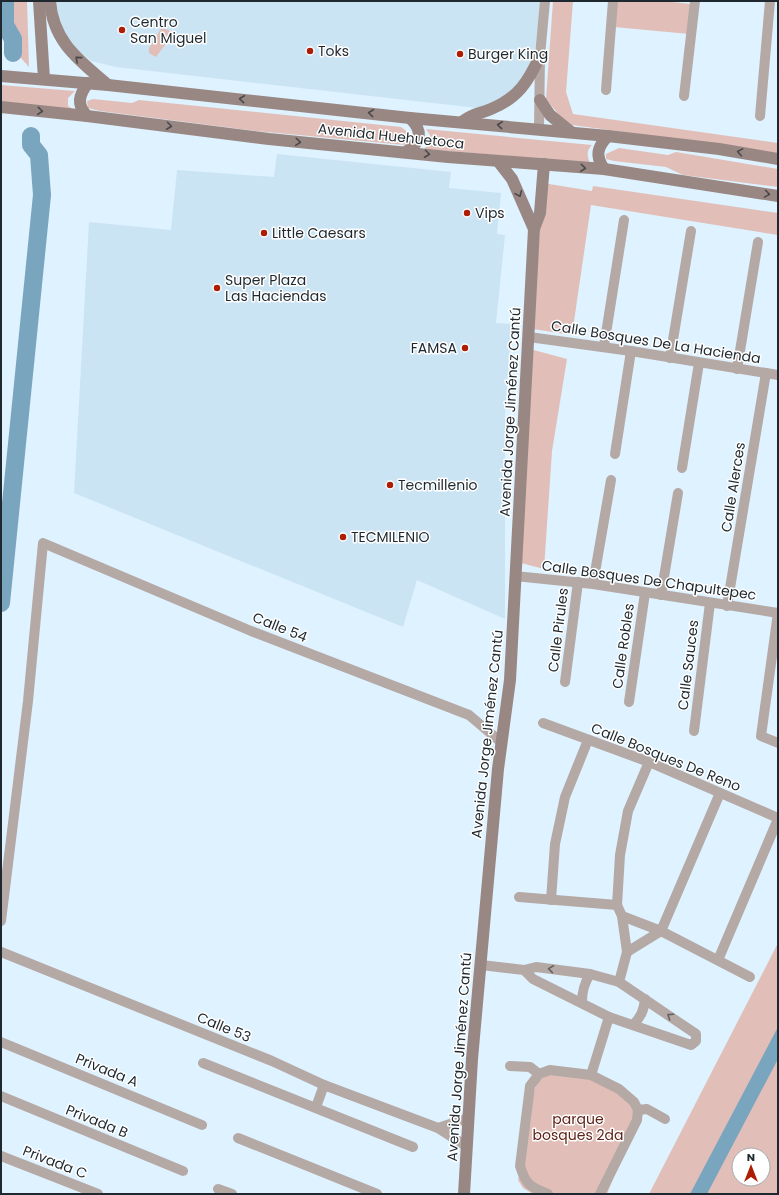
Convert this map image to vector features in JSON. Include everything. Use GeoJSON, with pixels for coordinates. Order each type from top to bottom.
{"type":"FeatureCollection","features":[{"type":"Feature","properties":{"kind":"main road"},"geometry":{"type":"LineString","coordinates":[[39,1],[44,79]]}},
{"type":"Feature","properties":{"kind":"main road"},"geometry":{"type":"LineString","coordinates":[[50,1],[54,23],[70,52],[108,85]]}},
{"type":"Feature","properties":{"kind":"main road"},"geometry":{"type":"LineString","coordinates":[[463,121],[474,114],[490,110],[506,102],[519,91],[530,78],[540,56]]}},
{"type":"Feature","properties":{"kind":"main road","name":"Avenida Huehuetoca"},"geometry":{"type":"LineString","coordinates":[[1,76],[108,85],[410,118],[463,121],[571,132],[719,149],[778,159]]}},
{"type":"Feature","properties":{"kind":"main road"},"geometry":{"type":"LineString","coordinates":[[87,116],[81,109],[79,101],[81,93],[88,83]]}},
{"type":"Feature","properties":{"kind":"main road"},"geometry":{"type":"LineString","coordinates":[[540,100],[550,115],[571,132]]}},
{"type":"Feature","properties":{"kind":"main road","name":"Avenida Huehuetoca"},"geometry":{"type":"LineString","coordinates":[[1,107],[87,116],[269,139],[604,170],[778,196]]}},
{"type":"Feature","properties":{"kind":"main road"},"geometry":{"type":"LineString","coordinates":[[406,152],[415,146],[419,136],[417,126],[410,118]]}},
{"type":"Feature","properties":{"kind":"main road"},"geometry":{"type":"LineString","coordinates":[[604,170],[598,161],[597,152],[600,144],[608,136]]}},
{"type":"Feature","properties":{"kind":"main road","name":"Avenida Jorge Jiménez Cantú"},"geometry":{"type":"LineString","coordinates":[[498,161],[512,179],[534,229]]}},
{"type":"Feature","properties":{"kind":"main road","name":"Avenida Jorge Jiménez Cantú"},"geometry":{"type":"LineString","coordinates":[[464,1194],[468,1118],[498,769],[510,680],[534,229],[540,213],[544,164]]}},
{"type":"Feature","properties":{"kind":"street"},"geometry":{"type":"LineString","coordinates":[[539,129],[540,56],[546,1]]}},
{"type":"Feature","properties":{"kind":"street"},"geometry":{"type":"LineString","coordinates":[[684,96],[695,1]]}},
{"type":"Feature","properties":{"kind":"street"},"geometry":{"type":"LineString","coordinates":[[760,116],[770,1]]}},
{"type":"Feature","properties":{"kind":"street"},"geometry":{"type":"LineString","coordinates":[[606,90],[613,6]]}},
{"type":"Feature","properties":{"kind":"street"},"geometry":{"type":"LineString","coordinates":[[604,346],[624,220]]}},
{"type":"Feature","properties":{"kind":"street"},"geometry":{"type":"LineString","coordinates":[[670,358],[691,231]]}},
{"type":"Feature","properties":{"kind":"street"},"geometry":{"type":"LineString","coordinates":[[737,369],[758,242]]}},
{"type":"Feature","properties":{"kind":"street","name":"Calle Bosques De La Hacienda"},"geometry":{"type":"LineString","coordinates":[[529,337],[604,346],[778,375]]}},
{"type":"Feature","properties":{"kind":"street"},"geometry":{"type":"LineString","coordinates":[[615,454],[631,351]]}},
{"type":"Feature","properties":{"kind":"street"},"geometry":{"type":"LineString","coordinates":[[682,468],[699,363]]}},
{"type":"Feature","properties":{"kind":"street","name":"Calle Alerces"},"geometry":{"type":"LineString","coordinates":[[727,606],[766,373]]}},
{"type":"Feature","properties":{"kind":"street"},"geometry":{"type":"LineString","coordinates":[[593,584],[611,480]]}},
{"type":"Feature","properties":{"kind":"street"},"geometry":{"type":"LineString","coordinates":[[661,595],[678,493]]}},
{"type":"Feature","properties":{"kind":"street","name":"Calle 54"},"geometry":{"type":"LineString","coordinates":[[1,921],[28,701],[43,543],[251,630],[469,715],[502,743]]}},
{"type":"Feature","properties":{"kind":"street","name":"Calle Bosques De Chapultepec"},"geometry":{"type":"LineString","coordinates":[[515,576],[593,584],[778,613]]}},
{"type":"Feature","properties":{"kind":"street","name":"Calle Pirules"},"geometry":{"type":"LineString","coordinates":[[565,682],[578,582]]}},
{"type":"Feature","properties":{"kind":"street","name":"Calle Robles"},"geometry":{"type":"LineString","coordinates":[[629,702],[645,593]]}},
{"type":"Feature","properties":{"kind":"street","name":"Calle Sauces"},"geometry":{"type":"LineString","coordinates":[[694,731],[710,603]]}},
{"type":"Feature","properties":{"kind":"street"},"geometry":{"type":"LineString","coordinates":[[778,613],[761,736],[778,744]]}},
{"type":"Feature","properties":{"kind":"street","name":"Calle Bosques De Reno"},"geometry":{"type":"LineString","coordinates":[[543,723],[648,762],[778,818]]}},
{"type":"Feature","properties":{"kind":"street"},"geometry":{"type":"LineString","coordinates":[[551,900],[555,844],[565,798],[588,740]]}},
{"type":"Feature","properties":{"kind":"street"},"geometry":{"type":"LineString","coordinates":[[619,982],[627,952],[622,916],[618,905],[620,855],[628,811],[648,762]]}},
{"type":"Feature","properties":{"kind":"street"},"geometry":{"type":"LineString","coordinates":[[627,952],[661,931],[720,793]]}},
{"type":"Feature","properties":{"kind":"street"},"geometry":{"type":"LineString","coordinates":[[718,960],[778,818]]}},
{"type":"Feature","properties":{"kind":"street"},"geometry":{"type":"LineString","coordinates":[[519,897],[618,905]]}},
{"type":"Feature","properties":{"kind":"street"},"geometry":{"type":"LineString","coordinates":[[622,916],[661,931],[750,977]]}},
{"type":"Feature","properties":{"kind":"street","name":"Calle 53"},"geometry":{"type":"LineString","coordinates":[[1,952],[272,1061],[324,1085],[438,1128],[466,1146]]}},
{"type":"Feature","properties":{"kind":"street"},"geometry":{"type":"LineString","coordinates":[[481,965],[524,970],[536,967],[590,974],[619,982],[696,1034],[696,1041],[691,1045],[609,1017],[582,1002],[533,979],[524,970]]}},
{"type":"Feature","properties":{"kind":"street"},"geometry":{"type":"LineString","coordinates":[[582,1002],[583,988],[590,974]]}},
{"type":"Feature","properties":{"kind":"street"},"geometry":{"type":"LineString","coordinates":[[633,1025],[640,1018],[644,1009],[645,999]]}},
{"type":"Feature","properties":{"kind":"street"},"geometry":{"type":"LineString","coordinates":[[591,1075],[609,1017]]}},
{"type":"Feature","properties":{"kind":"street","name":"Privada A"},"geometry":{"type":"LineString","coordinates":[[1,1042],[202,1124]]}},
{"type":"Feature","properties":{"kind":"street"},"geometry":{"type":"LineString","coordinates":[[203,1063],[413,1147]]}},
{"type":"Feature","properties":{"kind":"street"},"geometry":{"type":"LineString","coordinates":[[510,1066],[530,1067],[539,1074]]}},
{"type":"Feature","properties":{"kind":"street"},"geometry":{"type":"LineString","coordinates":[[548,1194],[532,1187],[524,1178],[520,1166],[530,1086],[539,1074],[550,1070],[591,1075],[619,1089],[634,1102],[638,1110],[637,1120],[600,1194]]}},
{"type":"Feature","properties":{"kind":"street"},"geometry":{"type":"LineString","coordinates":[[316,1107],[324,1085]]}},
{"type":"Feature","properties":{"kind":"street","name":"Privada B"},"geometry":{"type":"LineString","coordinates":[[1,1096],[183,1171]]}},
{"type":"Feature","properties":{"kind":"street"},"geometry":{"type":"LineString","coordinates":[[638,1110],[647,1109],[665,1119]]}},
{"type":"Feature","properties":{"kind":"street"},"geometry":{"type":"LineString","coordinates":[[438,1128],[468,1118]]}},
{"type":"Feature","properties":{"kind":"street"},"geometry":{"type":"LineString","coordinates":[[238,1138],[377,1194]]}},
{"type":"Feature","properties":{"kind":"street","name":"Privada C"},"geometry":{"type":"LineString","coordinates":[[1,1156],[98,1194]]}},
{"type":"Feature","properties":{"kind":"street"},"geometry":{"type":"LineString","coordinates":[[218,1189],[232,1194]]}},
{"type":"Feature","properties":{"kind":"shaded area","name":"Centro San Miguel"},"geometry":{"type":"Polygon","coordinates":[[[54,1],[542,1],[540,28],[531,69],[516,89],[497,104],[477,108],[116,67],[91,61],[72,45],[62,32],[54,1]]]}},
{"type":"Feature","properties":{"kind":"shaded area"},"geometry":{"type":"Polygon","coordinates":[[[277,154],[451,172],[449,188],[501,193],[497,234],[505,235],[496,323],[512,324],[505,413],[505,619],[417,580],[403,627],[74,493],[89,222],[171,230],[177,170],[274,177],[277,154]]]}},
{"type":"Feature","properties":{"kind":"shaded area"},"geometry":{"type":"Polygon","coordinates":[[[778,1027],[778,1059],[707,1194],[690,1194],[778,1027]]]}},
{"type":"Feature","properties":{"kind":"green space"},"geometry":{"type":"Polygon","coordinates":[[[12,1],[27,1],[29,67],[20,57],[18,37],[13,21],[12,1]]]}},
{"type":"Feature","properties":{"kind":"green space"},"geometry":{"type":"Polygon","coordinates":[[[553,1],[573,1],[566,92],[573,114],[778,143],[778,153],[572,125],[560,116],[546,99],[553,1]]]}},
{"type":"Feature","properties":{"kind":"green space"},"geometry":{"type":"Polygon","coordinates":[[[616,1],[663,1],[691,4],[689,34],[614,27],[616,1]]]}},
{"type":"Feature","properties":{"kind":"green space"},"geometry":{"type":"Polygon","coordinates":[[[162,27],[174,33],[156,57],[149,53],[149,48],[162,27]]]}},
{"type":"Feature","properties":{"kind":"green space"},"geometry":{"type":"Polygon","coordinates":[[[1,85],[75,91],[68,98],[68,106],[73,109],[1,104],[1,85]]]}},
{"type":"Feature","properties":{"kind":"green space"},"geometry":{"type":"Polygon","coordinates":[[[93,99],[132,103],[139,100],[401,127],[409,133],[409,138],[405,145],[256,131],[100,111],[88,108],[87,101],[93,99]]]}},
{"type":"Feature","properties":{"kind":"green space"},"geometry":{"type":"Polygon","coordinates":[[[426,129],[592,145],[588,154],[590,163],[424,149],[429,144],[430,135],[426,129]]]}},
{"type":"Feature","properties":{"kind":"green space"},"geometry":{"type":"Polygon","coordinates":[[[619,148],[668,155],[676,152],[778,169],[778,187],[683,175],[666,167],[606,159],[606,154],[619,148]]]}},
{"type":"Feature","properties":{"kind":"green space"},"geometry":{"type":"Polygon","coordinates":[[[543,183],[592,191],[593,186],[778,213],[778,235],[591,205],[572,335],[533,329],[543,183]]]}},
{"type":"Feature","properties":{"kind":"green space"},"geometry":{"type":"Polygon","coordinates":[[[530,349],[567,359],[552,451],[544,569],[517,562],[530,349]]]}},
{"type":"Feature","properties":{"kind":"green space"},"geometry":{"type":"Polygon","coordinates":[[[778,943],[778,1194],[649,1194],[778,943]]]}},
{"type":"Feature","properties":{"kind":"green space","name":"parque bosques 2da"},"geometry":{"type":"Polygon","coordinates":[[[554,1072],[595,1078],[623,1093],[639,1115],[607,1194],[533,1194],[523,1188],[518,1180],[530,1099],[539,1080],[554,1072]]]}},
{"type":"Feature","properties":{"kind":"waterway"},"geometry":{"type":"LineString","coordinates":[[5,1],[5,25],[13,39],[13,53]]}},
{"type":"Feature","properties":{"kind":"waterway"},"geometry":{"type":"LineString","coordinates":[[1,603],[42,195],[39,155],[31,145],[31,136]]}},
{"type":"Feature","properties":{"kind":"place","name":"Centro San Miguel"},"geometry":{"type":"Point","coordinates":[122,30]}},
{"type":"Feature","properties":{"kind":"place","name":"Toks"},"geometry":{"type":"Point","coordinates":[310,51]}},
{"type":"Feature","properties":{"kind":"place","name":"Burger King"},"geometry":{"type":"Point","coordinates":[460,54]}},
{"type":"Feature","properties":{"kind":"place","name":"Vips"},"geometry":{"type":"Point","coordinates":[467,213]}},
{"type":"Feature","properties":{"kind":"place","name":"Little Caesars"},"geometry":{"type":"Point","coordinates":[264,233]}},
{"type":"Feature","properties":{"kind":"place","name":"Super Plaza Las Haciendas"},"geometry":{"type":"Point","coordinates":[217,288]}},
{"type":"Feature","properties":{"kind":"place","name":"FAMSA"},"geometry":{"type":"Point","coordinates":[465,348]}},
{"type":"Feature","properties":{"kind":"place","name":"Tecmillenio"},"geometry":{"type":"Point","coordinates":[390,485]}},
{"type":"Feature","properties":{"kind":"place","name":"TECMILENIO"},"geometry":{"type":"Point","coordinates":[343,537]}}]}
